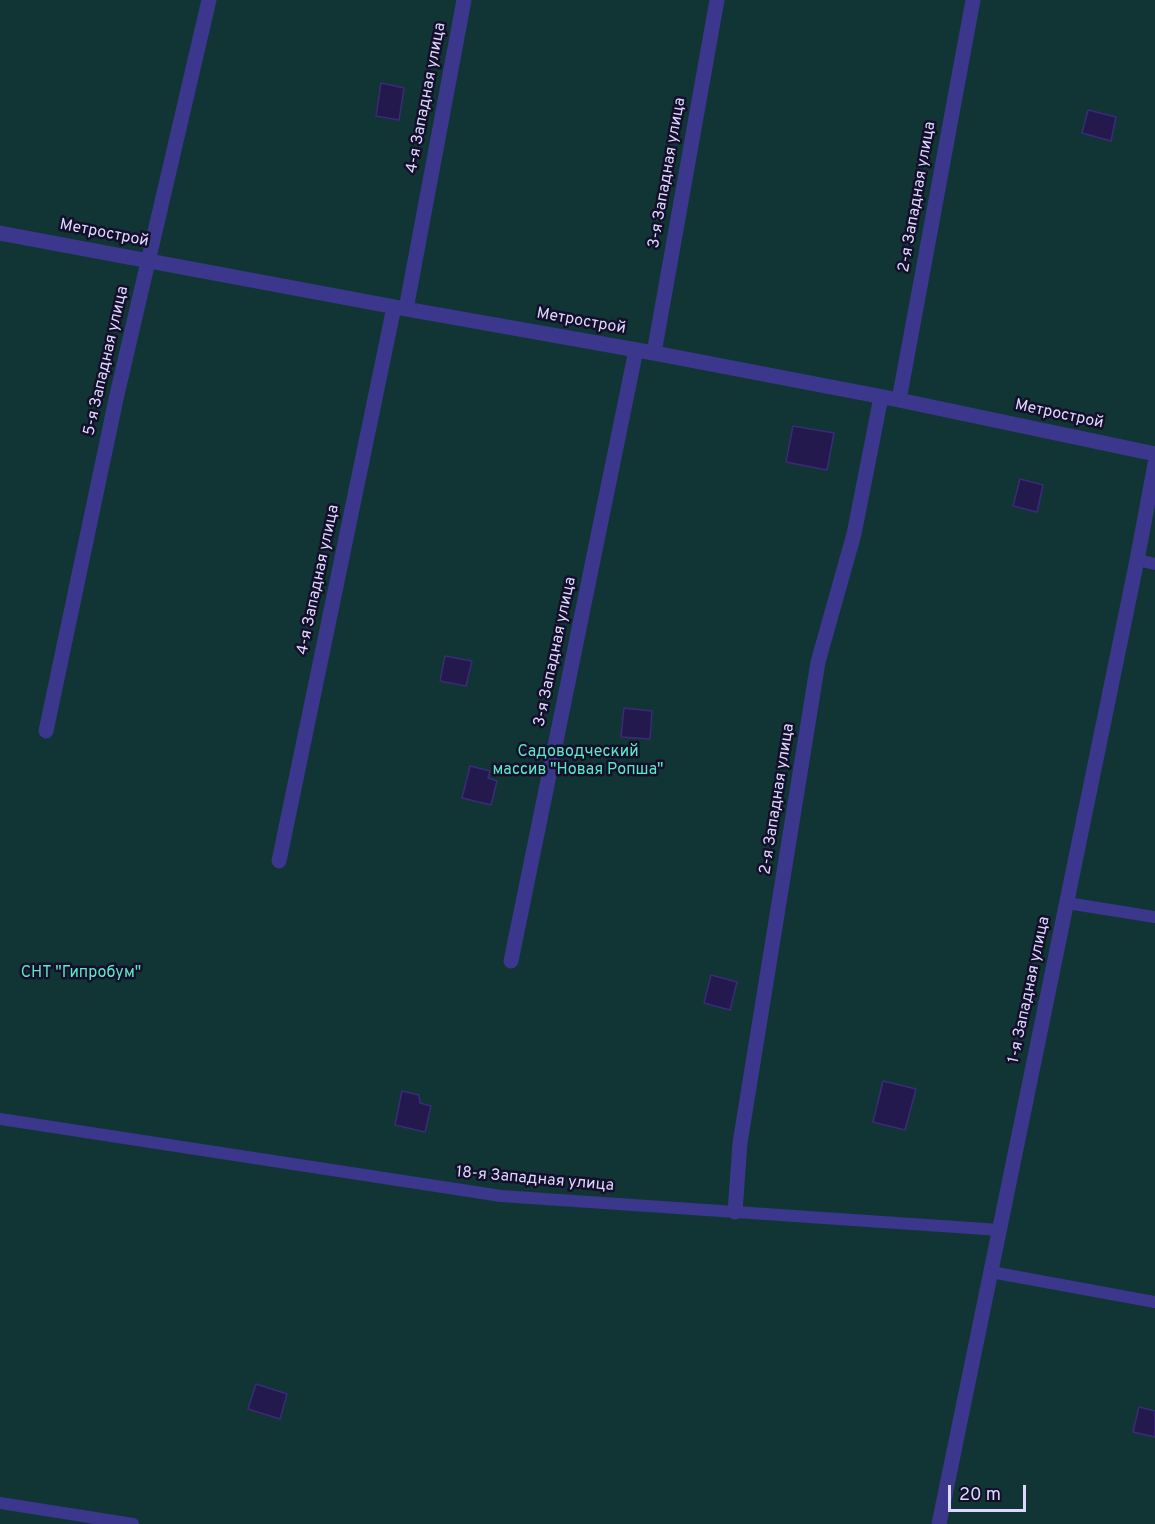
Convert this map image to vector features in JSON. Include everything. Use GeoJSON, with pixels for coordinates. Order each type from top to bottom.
{"type":"FeatureCollection","features":[{"type":"Feature","properties":{"kind":"street","name":"5-я Западная улица"},"geometry":{"type":"LineString","coordinates":[[46,731],[116,399],[209,0]]}},
{"type":"Feature","properties":{"kind":"street","name":"4-я Западная улица"},"geometry":{"type":"LineString","coordinates":[[279,861],[400,308],[464,0]]}},
{"type":"Feature","properties":{"kind":"street","name":"3-я Западная улица"},"geometry":{"type":"LineString","coordinates":[[654,353],[717,0]]}},
{"type":"Feature","properties":{"kind":"street","name":"2-я Западная улица"},"geometry":{"type":"LineString","coordinates":[[899,400],[973,0]]}},
{"type":"Feature","properties":{"kind":"street","name":"Метрострой"},"geometry":{"type":"LineString","coordinates":[[0,233],[654,353],[899,400],[1155,454]]}},
{"type":"Feature","properties":{"kind":"street","name":"3-я Западная улица"},"geometry":{"type":"LineString","coordinates":[[512,961],[636,350]]}},
{"type":"Feature","properties":{"kind":"street","name":"2-я Западная улица"},"geometry":{"type":"LineString","coordinates":[[735,1212],[740,1143],[818,662],[854,534],[881,397]]}},
{"type":"Feature","properties":{"kind":"street","name":"1-я Западная улица"},"geometry":{"type":"LineString","coordinates":[[939,1524],[1155,464]]}},
{"type":"Feature","properties":{"kind":"lane"},"geometry":{"type":"LineString","coordinates":[[1137,560],[1155,564]]}},
{"type":"Feature","properties":{"kind":"lane"},"geometry":{"type":"LineString","coordinates":[[1066,903],[1155,917]]}},
{"type":"Feature","properties":{"kind":"lane","name":"18-я Западная улица"},"geometry":{"type":"LineString","coordinates":[[0,1119],[501,1197],[1000,1230]]}},
{"type":"Feature","properties":{"kind":"lane"},"geometry":{"type":"LineString","coordinates":[[991,1272],[1155,1302]]}},
{"type":"Feature","properties":{"kind":"lane"},"geometry":{"type":"LineString","coordinates":[[0,1503],[133,1524]]}},
{"type":"Feature","properties":{"kind":"green space","name":"Садоводческий массив \"Новая Ропша\""},"geometry":{"type":"Polygon","coordinates":[[[0,0],[1155,0],[1155,1524],[0,1524],[0,0]]]}},
{"type":"Feature","properties":{"kind":"building"},"geometry":{"type":"Polygon","coordinates":[[[381,83],[404,88],[399,120],[376,116],[381,83]]]}},
{"type":"Feature","properties":{"kind":"building"},"geometry":{"type":"Polygon","coordinates":[[[1088,110],[1116,117],[1111,141],[1082,133],[1088,110]]]}},
{"type":"Feature","properties":{"kind":"building"},"geometry":{"type":"Polygon","coordinates":[[[793,426],[834,433],[827,470],[786,462],[793,426]]]}},
{"type":"Feature","properties":{"kind":"building"},"geometry":{"type":"Polygon","coordinates":[[[1020,479],[1043,485],[1037,512],[1013,506],[1020,479]]]}},
{"type":"Feature","properties":{"kind":"building"},"geometry":{"type":"Polygon","coordinates":[[[445,656],[472,661],[466,686],[440,681],[445,656]]]}},
{"type":"Feature","properties":{"kind":"building"},"geometry":{"type":"Polygon","coordinates":[[[624,708],[652,711],[650,739],[621,737],[624,708]]]}},
{"type":"Feature","properties":{"kind":"building"},"geometry":{"type":"Polygon","coordinates":[[[470,766],[490,771],[488,778],[497,781],[491,805],[462,798],[470,766]]]}},
{"type":"Feature","properties":{"kind":"building"},"geometry":{"type":"Polygon","coordinates":[[[711,975],[737,982],[730,1010],[704,1003],[711,975]]]}},
{"type":"Feature","properties":{"kind":"building"},"geometry":{"type":"Polygon","coordinates":[[[883,1081],[916,1089],[905,1130],[873,1122],[883,1081]]]}},
{"type":"Feature","properties":{"kind":"building"},"geometry":{"type":"Polygon","coordinates":[[[402,1091],[419,1095],[420,1103],[431,1106],[425,1132],[395,1125],[402,1091]]]}},
{"type":"Feature","properties":{"kind":"building"},"geometry":{"type":"Polygon","coordinates":[[[256,1384],[287,1394],[280,1419],[248,1409],[256,1384]]]}},
{"type":"Feature","properties":{"kind":"building"},"geometry":{"type":"Polygon","coordinates":[[[1139,1407],[1155,1411],[1155,1437],[1133,1432],[1139,1407]]]}},
{"type":"Feature","properties":{"kind":"park label","name":"СНТ \"Гипробум\""},"geometry":{"type":"Point","coordinates":[81,974]}}]}
